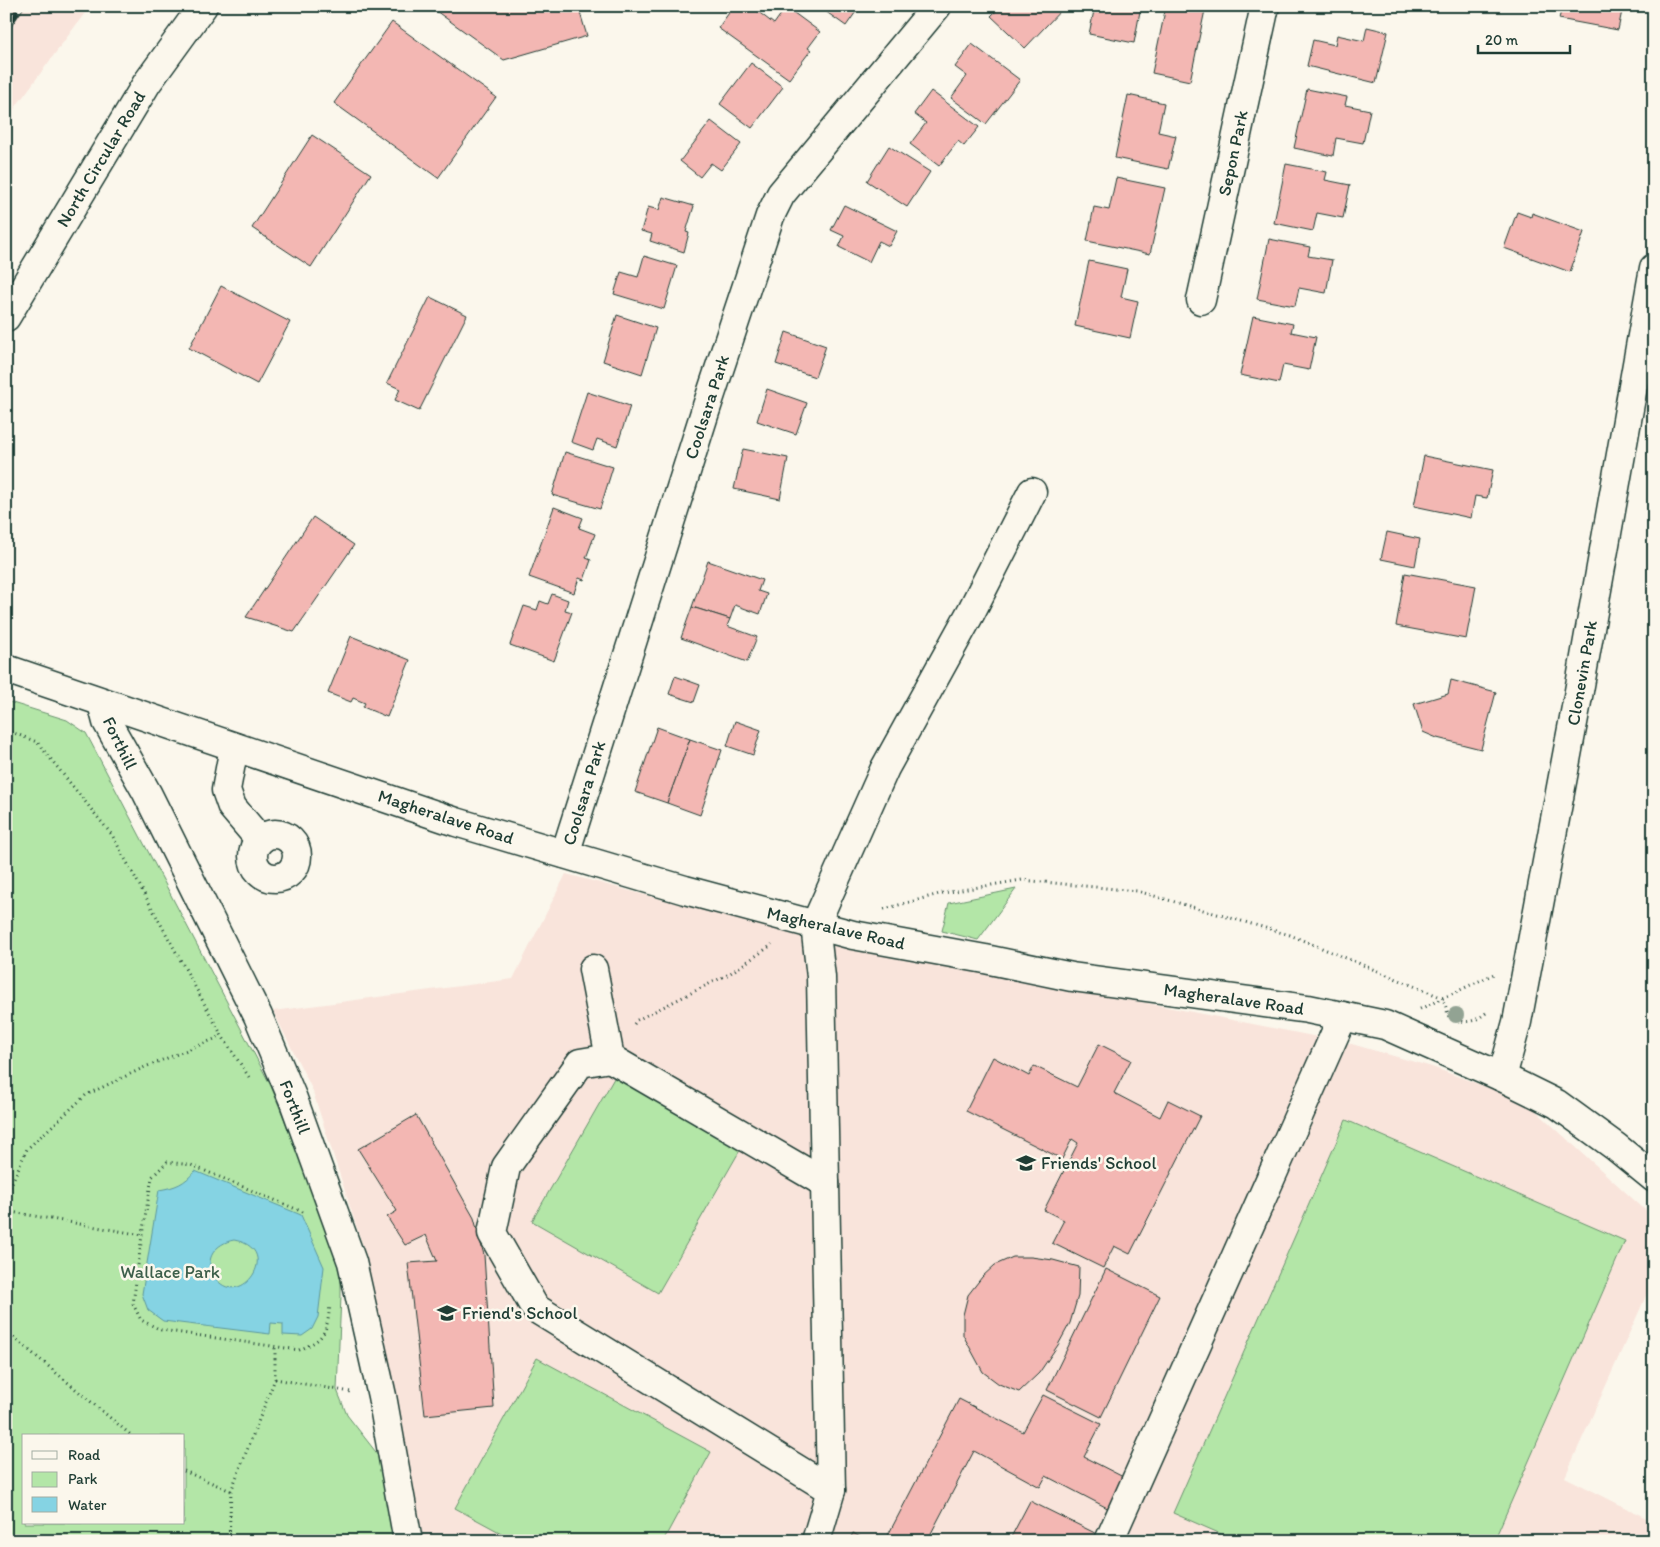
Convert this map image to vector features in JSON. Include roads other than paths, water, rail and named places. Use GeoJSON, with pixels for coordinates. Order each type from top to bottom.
{"type":"FeatureCollection","features":[{"type":"Feature","properties":{"kind":"street","name":"North Circular Road"},"geometry":{"type":"LineString","coordinates":[[6,317],[147,83],[203,6]]}},
{"type":"Feature","properties":{"kind":"street","name":"Coolsara Park"},"geometry":{"type":"LineString","coordinates":[[565,854],[704,415],[770,216],[781,194],[936,6]]}},
{"type":"Feature","properties":{"kind":"street","name":"Sepon Park"},"geometry":{"type":"LineString","coordinates":[[1201,300],[1266,6]]}},
{"type":"Feature","properties":{"kind":"street","name":"Clonevin Park"},"geometry":{"type":"LineString","coordinates":[[1502,1077],[1517,1022],[1649,318],[1654,268]]}},
{"type":"Feature","properties":{"kind":"street"},"geometry":{"type":"LineString","coordinates":[[816,1541],[831,1490],[821,978],[816,925],[884,768],[971,612],[1032,492]]}},
{"type":"Feature","properties":{"kind":"street","name":"Magheralave Road"},"geometry":{"type":"LineString","coordinates":[[6,669],[456,822],[685,890],[853,935],[1072,977],[1308,1009],[1385,1025],[1502,1077],[1556,1104],[1616,1147],[1654,1178]]}},
{"type":"Feature","properties":{"kind":"street","name":"Forthill"},"geometry":{"type":"LineString","coordinates":[[102,703],[107,722],[147,793],[258,1016],[292,1099],[352,1262],[382,1396],[408,1541]]}},
{"type":"Feature","properties":{"kind":"street"},"geometry":{"type":"LineString","coordinates":[[234,747],[226,790],[232,807],[260,840]]}},
{"type":"Feature","properties":{"kind":"street"},"geometry":{"type":"LineString","coordinates":[[593,969],[610,1058]]}},
{"type":"Feature","properties":{"kind":"street"},"geometry":{"type":"LineString","coordinates":[[1109,1541],[1343,1016]]}},
{"type":"Feature","properties":{"kind":"street"},"geometry":{"type":"LineString","coordinates":[[825,1183],[610,1058],[580,1063],[506,1167],[492,1233],[535,1308],[831,1490]]}},
{"type":"Feature","properties":{"kind":"water"},"geometry":{"type":"Polygon","coordinates":[[[195,1171],[301,1215],[324,1267],[318,1317],[312,1329],[302,1336],[283,1335],[283,1324],[271,1323],[270,1334],[163,1321],[148,1310],[142,1294],[159,1190],[179,1184],[195,1171]],[[234,1240],[222,1244],[213,1253],[210,1264],[211,1270],[224,1286],[235,1288],[245,1284],[253,1276],[257,1265],[256,1255],[249,1246],[234,1240]]]}},
{"type":"Feature","properties":{"kind":"railway"},"geometry":{"type":"LineString","coordinates":[[6,30],[22,6]]}},
{"type":"Feature","properties":{"kind":"place","name":"Friends' School"},"geometry":{"type":"Point","coordinates":[1026,1163]}},
{"type":"Feature","properties":{"kind":"place","name":"Friend's School"},"geometry":{"type":"Point","coordinates":[447,1313]}},
{"type":"Feature","properties":{"kind":"park label","name":"Wallace Park"},"geometry":{"type":"Point","coordinates":[170,1272]}}]}
